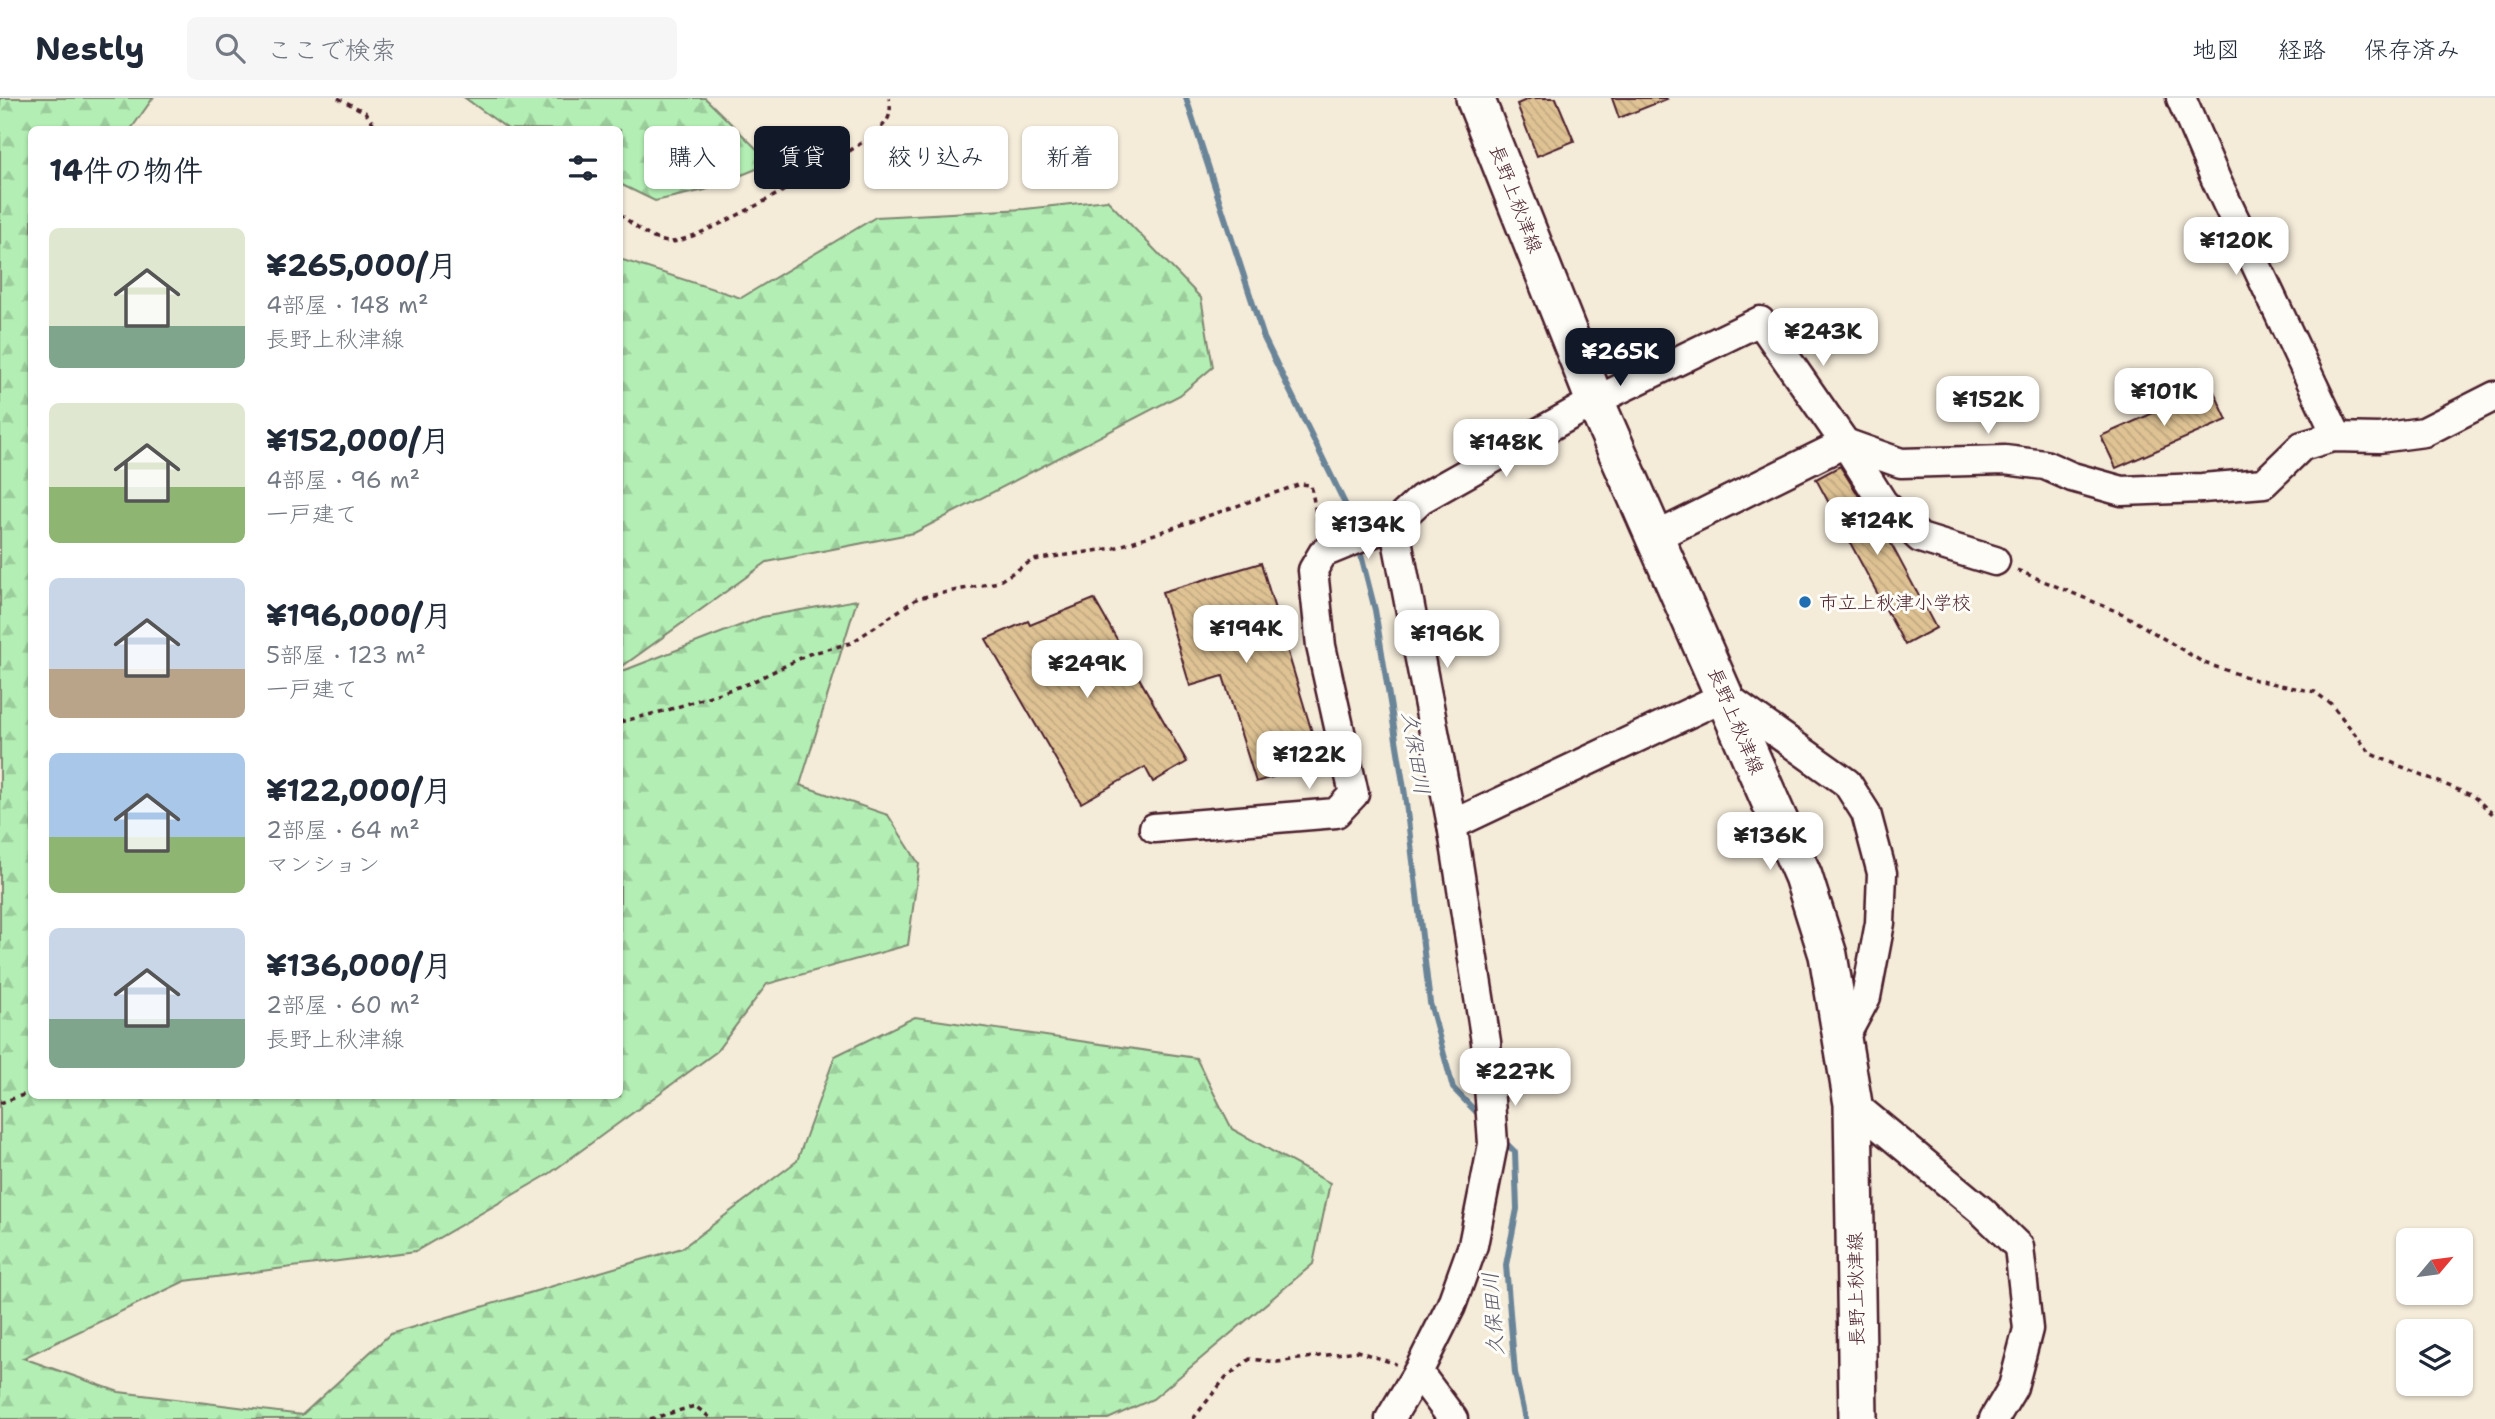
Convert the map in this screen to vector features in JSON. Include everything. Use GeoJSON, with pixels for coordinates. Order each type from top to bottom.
{"type":"FeatureCollection","features":[{"type":"Feature","properties":{"kind":"main road","name":"長野上秋津線"},"geometry":{"type":"LineString","coordinates":[[1485,101],[1595,401],[1803,876],[1828,955],[1853,1104],[1858,1419]]}},
{"type":"Feature","properties":{"kind":"street"},"geometry":{"type":"LineString","coordinates":[[2181,98],[2217,182],[2337,436]]}},
{"type":"Feature","properties":{"kind":"street"},"geometry":{"type":"LineString","coordinates":[[1154,828],[1336,813],[1354,794],[1321,646],[1313,570],[1323,554],[1394,524],[1422,499],[1595,401],[1760,321],[1845,443],[1883,503],[1920,538],[1996,561]]}},
{"type":"Feature","properties":{"kind":"street"},"geometry":{"type":"LineString","coordinates":[[1655,537],[1845,443],[1901,463],[2005,460],[2045,465],[2072,477],[2122,491],[2264,483],[2302,446],[2337,436],[2379,438],[2424,432],[2495,397]]}},
{"type":"Feature","properties":{"kind":"street"},"geometry":{"type":"LineString","coordinates":[[1390,1419],[1418,1372],[1451,1306],[1472,1245],[1493,1144],[1486,1042],[1452,825],[1394,524]]}},
{"type":"Feature","properties":{"kind":"street"},"geometry":{"type":"LineString","coordinates":[[1452,825],[1725,696],[1847,783],[1866,813],[1882,873],[1880,923],[1866,997],[1844,1038]]}},
{"type":"Feature","properties":{"kind":"street"},"geometry":{"type":"LineString","coordinates":[[1853,1104],[1982,1211],[2019,1247],[2028,1329],[2012,1387],[1994,1419]]}},
{"type":"Feature","properties":{"kind":"street"},"geometry":{"type":"LineString","coordinates":[[1418,1372],[1454,1419]]}},
{"type":"Feature","properties":{"kind":"path"},"geometry":{"type":"LineString","coordinates":[[338,98],[365,112],[375,126]]}},
{"type":"Feature","properties":{"kind":"path"},"geometry":{"type":"LineString","coordinates":[[623,216],[650,236],[671,242],[706,231],[853,150],[886,123],[891,108],[889,98]]}},
{"type":"Feature","properties":{"kind":"path"},"geometry":{"type":"LineString","coordinates":[[623,721],[668,710],[750,683],[808,654],[851,643],[919,598],[998,582],[1034,560],[1114,548],[1301,484],[1311,485],[1323,554]]}},
{"type":"Feature","properties":{"kind":"path"},"geometry":{"type":"LineString","coordinates":[[1996,561],[2123,614],[2204,663],[2315,692],[2331,704],[2371,754],[2473,796],[2495,816]]}},
{"type":"Feature","properties":{"kind":"path"},"geometry":{"type":"LineString","coordinates":[[0,1103],[28,1093]]}},
{"type":"Feature","properties":{"kind":"path"},"geometry":{"type":"LineString","coordinates":[[1193,1419],[1226,1377],[1250,1359],[1278,1362],[1357,1351],[1418,1372]]}},
{"type":"Feature","properties":{"kind":"path"},"geometry":{"type":"LineString","coordinates":[[650,1419],[695,1406],[712,1419]]}},
{"type":"Feature","properties":{"kind":"green space"},"geometry":{"type":"Polygon","coordinates":[[[0,98],[153,98],[133,126],[28,126],[28,1099],[623,1099],[623,671],[762,617],[857,600],[800,785],[888,815],[919,864],[908,945],[767,984],[716,1052],[549,1174],[416,1251],[185,1281],[23,1358],[119,1392],[302,1415],[390,1334],[682,1248],[797,1161],[835,1056],[915,1017],[1196,1058],[1232,1129],[1330,1183],[1313,1264],[1153,1399],[1108,1419],[0,1419],[0,98]]]}},
{"type":"Feature","properties":{"kind":"green space"},"geometry":{"type":"Polygon","coordinates":[[[465,98],[705,98],[733,126],[644,126],[644,189],[707,189],[655,201],[623,185],[623,126],[504,126],[465,98]]]}},
{"type":"Feature","properties":{"kind":"green space"},"geometry":{"type":"Polygon","coordinates":[[[740,132],[754,146],[754,170],[740,176],[740,132]]]}},
{"type":"Feature","properties":{"kind":"green space"},"geometry":{"type":"Polygon","coordinates":[[[1107,200],[1201,298],[1213,367],[1180,395],[914,533],[767,562],[623,666],[623,260],[741,298],[876,217],[1025,209],[1107,200]]]}},
{"type":"Feature","properties":{"kind":"building"},"geometry":{"type":"Polygon","coordinates":[[[1531,98],[1556,98],[1574,141],[1537,156],[1517,104],[1531,98]]]}},
{"type":"Feature","properties":{"kind":"building"},"geometry":{"type":"Polygon","coordinates":[[[1612,98],[1666,98],[1667,99],[1619,118],[1612,98]]]}},
{"type":"Feature","properties":{"kind":"building"},"geometry":{"type":"Polygon","coordinates":[[[2212,387],[2227,420],[2116,468],[2101,436],[2212,387]]]}},
{"type":"Feature","properties":{"kind":"building"},"geometry":{"type":"Polygon","coordinates":[[[1840,466],[1869,512],[1880,523],[1936,628],[1905,645],[1816,479],[1840,466]]]}},
{"type":"Feature","properties":{"kind":"building"},"geometry":{"type":"Polygon","coordinates":[[[1261,563],[1321,762],[1256,782],[1223,676],[1190,686],[1162,592],[1261,563]]]}},
{"type":"Feature","properties":{"kind":"building"},"geometry":{"type":"Polygon","coordinates":[[[1094,599],[1187,762],[1153,782],[1145,767],[1081,803],[986,639],[1028,621],[1030,625],[1094,599]]]}},
{"type":"Feature","properties":{"kind":"waterway","name":"久保田川"},"geometry":{"type":"LineString","coordinates":[[1186,98],[1264,338],[1352,518],[1356,533]]}},
{"type":"Feature","properties":{"kind":"waterway","name":"久保田川"},"geometry":{"type":"LineString","coordinates":[[1359,547],[1375,610],[1405,795],[1430,1003],[1453,1088],[1482,1118]]}},
{"type":"Feature","properties":{"kind":"waterway","name":"久保田川"},"geometry":{"type":"LineString","coordinates":[[1501,1138],[1515,1152],[1517,1209],[1506,1265],[1515,1373],[1525,1419]]}},
{"type":"Feature","properties":{"kind":"place","name":"市立上秋津小学校"},"geometry":{"type":"Point","coordinates":[1805,602]}}]}
